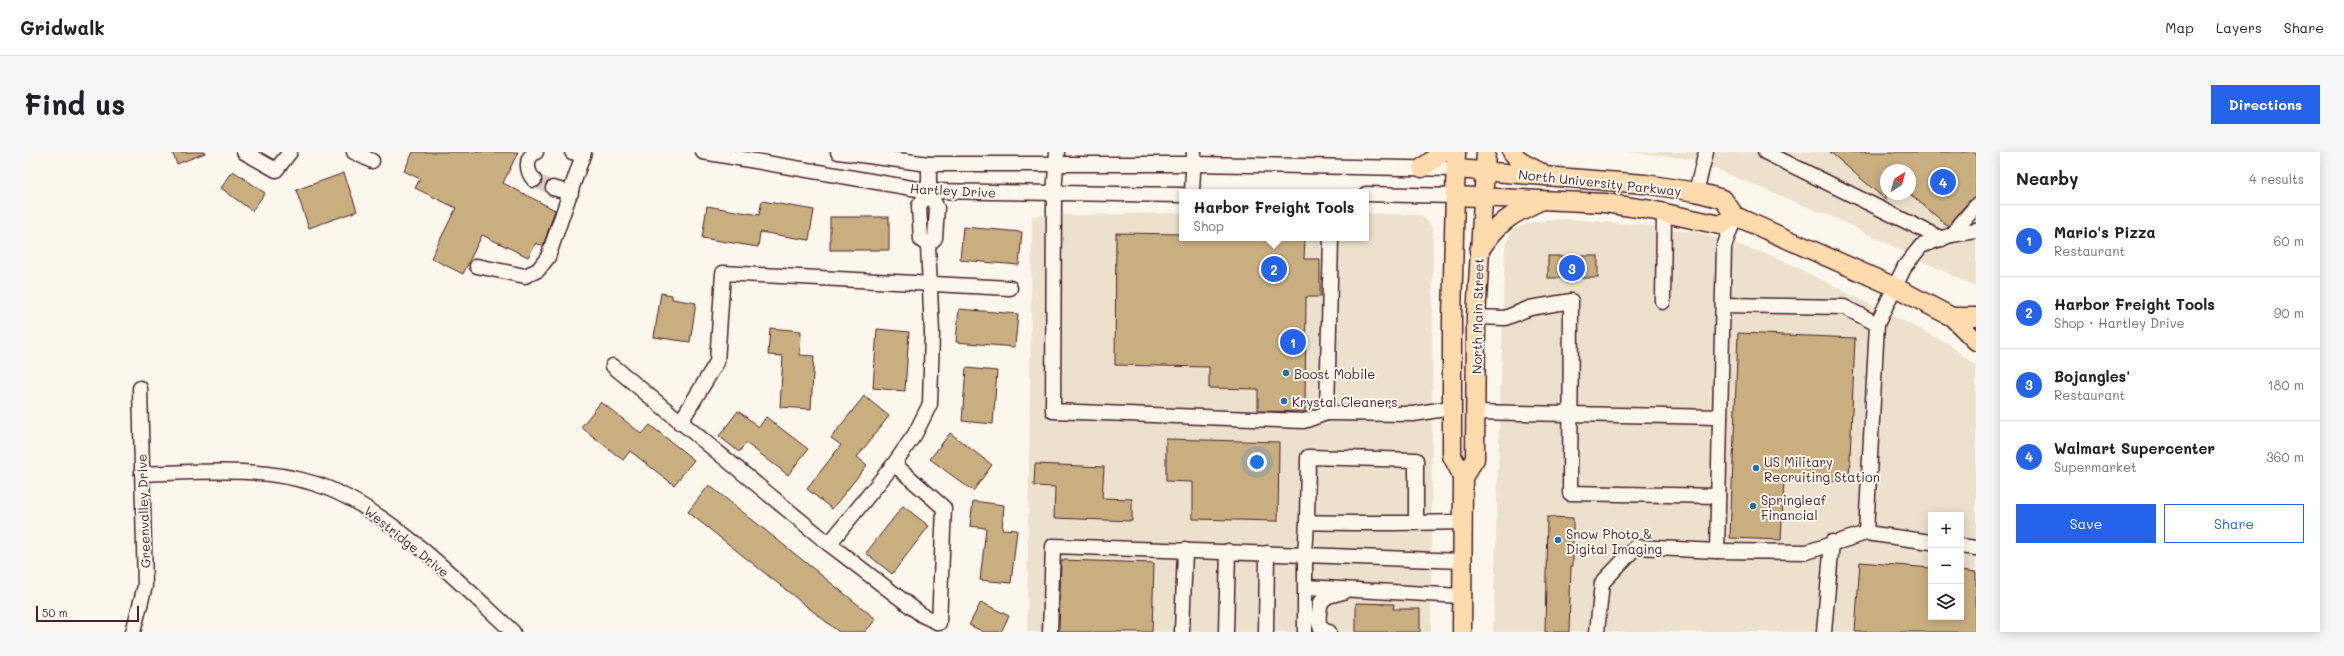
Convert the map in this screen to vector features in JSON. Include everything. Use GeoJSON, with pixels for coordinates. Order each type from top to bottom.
{"type":"FeatureCollection","features":[{"type":"Feature","properties":{"kind":"main road"},"geometry":{"type":"LineString","coordinates":[[1422,168],[1443,152]]}},
{"type":"Feature","properties":{"kind":"main road","name":"North Main Street"},"geometry":{"type":"LineString","coordinates":[[1463,478],[1475,459],[1476,316],[1482,197],[1486,170],[1486,152]]}},
{"type":"Feature","properties":{"kind":"main road"},"geometry":{"type":"LineString","coordinates":[[1512,152],[1521,162],[1546,175]]}},
{"type":"Feature","properties":{"kind":"main road","name":"North Main Street"},"geometry":{"type":"LineString","coordinates":[[1456,160],[1451,408],[1452,456],[1463,478],[1461,596],[1462,632]]}},
{"type":"Feature","properties":{"kind":"main road","name":"North University Parkway"},"geometry":{"type":"LineString","coordinates":[[1456,160],[1486,170],[1645,184],[1696,192],[1723,200],[1735,216],[1895,287],[1952,317]]}},
{"type":"Feature","properties":{"kind":"main road","name":"North University Parkway"},"geometry":{"type":"LineString","coordinates":[[1455,196],[1605,203],[1664,213],[1720,225],[1735,216]]}},
{"type":"Feature","properties":{"kind":"main road"},"geometry":{"type":"LineString","coordinates":[[1479,251],[1490,235],[1512,214],[1542,201]]}},
{"type":"Feature","properties":{"kind":"main road"},"geometry":{"type":"LineString","coordinates":[[1952,317],[1976,317]]}},
{"type":"Feature","properties":{"kind":"main road"},"geometry":{"type":"LineString","coordinates":[[1952,317],[1976,341]]}},
{"type":"Feature","properties":{"kind":"main road"},"geometry":{"type":"LineString","coordinates":[[1451,408],[1475,418]]}},
{"type":"Feature","properties":{"kind":"street"},"geometry":{"type":"LineString","coordinates":[[244,152],[276,170],[290,152]]}},
{"type":"Feature","properties":{"kind":"street"},"geometry":{"type":"LineString","coordinates":[[354,152],[372,161]]}},
{"type":"Feature","properties":{"kind":"street"},"geometry":{"type":"LineString","coordinates":[[534,180],[528,174],[528,163],[536,152]]}},
{"type":"Feature","properties":{"kind":"street","name":"Hartley Drive"},"geometry":{"type":"LineString","coordinates":[[842,152],[929,164],[1056,158],[1194,158],[1314,159],[1422,168],[1456,160]]}},
{"type":"Feature","properties":{"kind":"street"},"geometry":{"type":"LineString","coordinates":[[1696,192],[1706,152]]}},
{"type":"Feature","properties":{"kind":"street"},"geometry":{"type":"LineString","coordinates":[[1765,152],[1947,237]]}},
{"type":"Feature","properties":{"kind":"street"},"geometry":{"type":"LineString","coordinates":[[477,266],[525,276],[538,270],[548,257],[571,193],[580,153]]}},
{"type":"Feature","properties":{"kind":"street","name":"Hartley Drive"},"geometry":{"type":"LineString","coordinates":[[708,153],[929,191],[1179,195]]}},
{"type":"Feature","properties":{"kind":"street"},"geometry":{"type":"LineString","coordinates":[[1056,158],[1054,194],[1053,411],[1304,421],[1327,413],[1413,414],[1451,408]]}},
{"type":"Feature","properties":{"kind":"street"},"geometry":{"type":"LineString","coordinates":[[1192,189],[1194,158]]}},
{"type":"Feature","properties":{"kind":"street"},"geometry":{"type":"LineString","coordinates":[[828,544],[894,464],[915,434],[930,404],[932,333],[928,245],[921,240],[919,206],[929,191],[929,164]]}},
{"type":"Feature","properties":{"kind":"street"},"geometry":{"type":"LineString","coordinates":[[553,188],[571,193]]}},
{"type":"Feature","properties":{"kind":"street"},"geometry":{"type":"LineString","coordinates":[[1369,194],[1455,196]]}},
{"type":"Feature","properties":{"kind":"street"},"geometry":{"type":"LineString","coordinates":[[1947,237],[1976,206]]}},
{"type":"Feature","properties":{"kind":"street"},"geometry":{"type":"LineString","coordinates":[[1663,302],[1664,213]]}},
{"type":"Feature","properties":{"kind":"street"},"geometry":{"type":"LineString","coordinates":[[1717,552],[1724,247],[1735,216]]}},
{"type":"Feature","properties":{"kind":"street"},"geometry":{"type":"LineString","coordinates":[[1866,532],[1876,324],[1905,266],[1921,246],[1947,237],[1976,231]]}},
{"type":"Feature","properties":{"kind":"street"},"geometry":{"type":"LineString","coordinates":[[1327,413],[1331,241]]}},
{"type":"Feature","properties":{"kind":"street"},"geometry":{"type":"LineString","coordinates":[[680,423],[717,362],[723,273],[1010,288]]}},
{"type":"Feature","properties":{"kind":"street"},"geometry":{"type":"LineString","coordinates":[[1476,316],[1505,318],[1530,308],[1571,301],[1569,414],[1570,493],[1718,496]]}},
{"type":"Feature","properties":{"kind":"street"},"geometry":{"type":"LineString","coordinates":[[1723,305],[1844,308],[1876,324]]}},
{"type":"Feature","properties":{"kind":"street"},"geometry":{"type":"LineString","coordinates":[[612,366],[828,544],[922,615],[939,623],[944,508],[894,464]]}},
{"type":"Feature","properties":{"kind":"street","name":"Greenvalley Drive"},"geometry":{"type":"LineString","coordinates":[[133,632],[145,586],[140,388]]}},
{"type":"Feature","properties":{"kind":"street"},"geometry":{"type":"LineString","coordinates":[[1475,418],[1569,414],[1720,417]]}},
{"type":"Feature","properties":{"kind":"street"},"geometry":{"type":"LineString","coordinates":[[1315,632],[1312,588],[1305,555],[1308,457],[1416,460],[1416,523]]}},
{"type":"Feature","properties":{"kind":"street","name":"Westridge Drive"},"geometry":{"type":"LineString","coordinates":[[142,474],[241,471],[281,476],[333,490],[376,514],[406,538],[513,632]]}},
{"type":"Feature","properties":{"kind":"street"},"geometry":{"type":"LineString","coordinates":[[1307,522],[1462,522]]}},
{"type":"Feature","properties":{"kind":"street"},"geometry":{"type":"LineString","coordinates":[[1597,632],[1602,583],[1636,547],[1717,552],[1807,552],[1832,542],[1866,532],[1928,542]]}},
{"type":"Feature","properties":{"kind":"street"},"geometry":{"type":"LineString","coordinates":[[1824,632],[1832,542]]}},
{"type":"Feature","properties":{"kind":"street"},"geometry":{"type":"LineString","coordinates":[[1050,632],[1053,546],[1462,561]]}},
{"type":"Feature","properties":{"kind":"street"},"geometry":{"type":"LineString","coordinates":[[1964,546],[1976,548]]}},
{"type":"Feature","properties":{"kind":"street"},"geometry":{"type":"LineString","coordinates":[[1182,632],[1185,550]]}},
{"type":"Feature","properties":{"kind":"street"},"geometry":{"type":"LineString","coordinates":[[1226,632],[1228,552]]}},
{"type":"Feature","properties":{"kind":"street"},"geometry":{"type":"LineString","coordinates":[[1266,632],[1267,553]]}},
{"type":"Feature","properties":{"kind":"street"},"geometry":{"type":"LineString","coordinates":[[1312,588],[1461,596]]}},
{"type":"Feature","properties":{"kind":"street"},"geometry":{"type":"LineString","coordinates":[[1305,632],[1312,588]]}},
{"type":"Feature","properties":{"kind":"street"},"geometry":{"type":"LineString","coordinates":[[1329,632],[1324,632],[1318,621],[1321,602],[1328,596],[1349,590]]}},
{"type":"Feature","properties":{"kind":"shaded area"},"geometry":{"type":"Polygon","coordinates":[[[1628,152],[1976,152],[1976,287],[1835,218],[1691,159],[1628,152]]]}},
{"type":"Feature","properties":{"kind":"shaded area"},"geometry":{"type":"Polygon","coordinates":[[[1179,213],[1179,241],[1369,241],[1369,213],[1420,215],[1433,227],[1431,632],[1027,632],[1032,216],[1179,213]]]}},
{"type":"Feature","properties":{"kind":"shaded area"},"geometry":{"type":"Polygon","coordinates":[[[1565,219],[1631,224],[1696,232],[1774,256],[1947,343],[1976,366],[1976,632],[1493,632],[1505,247],[1513,229],[1532,222],[1565,219]]]}},
{"type":"Feature","properties":{"kind":"building"},"geometry":{"type":"Polygon","coordinates":[[[172,152],[205,152],[205,153],[177,164],[172,152]]]}},
{"type":"Feature","properties":{"kind":"building"},"geometry":{"type":"Polygon","coordinates":[[[413,152],[518,152],[503,183],[555,210],[543,246],[536,243],[528,257],[482,235],[463,274],[431,258],[456,208],[415,188],[420,179],[404,171],[413,152]]]}},
{"type":"Feature","properties":{"kind":"building"},"geometry":{"type":"Polygon","coordinates":[[[1830,152],[1976,152],[1976,198],[1970,200],[1948,226],[1916,199],[1916,164],[1880,164],[1880,195],[1830,152]]]}},
{"type":"Feature","properties":{"kind":"building"},"geometry":{"type":"Polygon","coordinates":[[[233,171],[265,193],[252,211],[221,188],[233,171]]]}},
{"type":"Feature","properties":{"kind":"building"},"geometry":{"type":"Polygon","coordinates":[[[344,173],[357,211],[309,228],[296,190],[344,173]]]}},
{"type":"Feature","properties":{"kind":"building"},"geometry":{"type":"Polygon","coordinates":[[[762,201],[814,210],[809,240],[760,232],[758,247],[702,238],[707,206],[759,215],[762,201]]]}},
{"type":"Feature","properties":{"kind":"building"},"geometry":{"type":"Polygon","coordinates":[[[830,217],[889,217],[889,250],[830,250],[830,217]]]}},
{"type":"Feature","properties":{"kind":"building"},"geometry":{"type":"Polygon","coordinates":[[[963,227],[1022,232],[1019,265],[960,260],[963,227]]]}},
{"type":"Feature","properties":{"kind":"building"},"geometry":{"type":"Polygon","coordinates":[[[1116,233],[1179,234],[1179,241],[1305,241],[1304,259],[1320,259],[1320,297],[1306,297],[1305,412],[1258,411],[1258,389],[1209,388],[1209,367],[1115,365],[1116,233]]]}},
{"type":"Feature","properties":{"kind":"building"},"geometry":{"type":"Polygon","coordinates":[[[1548,256],[1598,256],[1598,278],[1548,278],[1548,256]]]}},
{"type":"Feature","properties":{"kind":"building"},"geometry":{"type":"Polygon","coordinates":[[[661,293],[672,295],[672,299],[696,303],[690,342],[654,337],[661,293]]]}},
{"type":"Feature","properties":{"kind":"building"},"geometry":{"type":"Polygon","coordinates":[[[959,309],[1018,314],[1015,347],[956,342],[959,309]]]}},
{"type":"Feature","properties":{"kind":"building"},"geometry":{"type":"Polygon","coordinates":[[[770,328],[801,331],[800,355],[814,356],[811,409],[780,407],[783,356],[768,355],[770,328]]]}},
{"type":"Feature","properties":{"kind":"building"},"geometry":{"type":"Polygon","coordinates":[[[877,329],[909,332],[905,391],[873,388],[877,329]]]}},
{"type":"Feature","properties":{"kind":"building"},"geometry":{"type":"Polygon","coordinates":[[[1738,333],[1855,338],[1849,482],[1784,479],[1781,540],[1730,538],[1738,333]]]}},
{"type":"Feature","properties":{"kind":"building"},"geometry":{"type":"Polygon","coordinates":[[[966,368],[997,371],[993,424],[962,421],[966,368]]]}},
{"type":"Feature","properties":{"kind":"building"},"geometry":{"type":"Polygon","coordinates":[[[864,396],[889,416],[857,457],[867,465],[832,509],[807,489],[841,445],[831,438],[864,396]]]}},
{"type":"Feature","properties":{"kind":"building"},"geometry":{"type":"Polygon","coordinates":[[[601,402],[642,434],[650,425],[694,460],[674,485],[630,451],[623,460],[581,427],[601,402]]]}},
{"type":"Feature","properties":{"kind":"building"},"geometry":{"type":"Polygon","coordinates":[[[738,411],[759,427],[766,417],[808,449],[788,475],[746,443],[739,452],[719,436],[738,411]]]}},
{"type":"Feature","properties":{"kind":"building"},"geometry":{"type":"Polygon","coordinates":[[[950,433],[992,465],[973,491],[930,459],[950,433]]]}},
{"type":"Feature","properties":{"kind":"building"},"geometry":{"type":"Polygon","coordinates":[[[1166,439],[1279,442],[1278,521],[1193,519],[1193,482],[1166,481],[1166,439]]]}},
{"type":"Feature","properties":{"kind":"building"},"geometry":{"type":"Polygon","coordinates":[[[1035,464],[1104,467],[1102,498],[1132,499],[1132,521],[1054,518],[1055,487],[1034,486],[1035,464]]]}},
{"type":"Feature","properties":{"kind":"building"},"geometry":{"type":"Polygon","coordinates":[[[709,485],[876,619],[865,632],[839,632],[688,512],[709,485]]]}},
{"type":"Feature","properties":{"kind":"building"},"geometry":{"type":"Polygon","coordinates":[[[973,501],[1004,505],[1002,529],[1017,530],[1011,583],[980,580],[986,528],[970,526],[973,501]]]}},
{"type":"Feature","properties":{"kind":"building"},"geometry":{"type":"Polygon","coordinates":[[[903,506],[929,526],[892,574],[866,553],[903,506]]]}},
{"type":"Feature","properties":{"kind":"building"},"geometry":{"type":"Polygon","coordinates":[[[1547,517],[1573,518],[1573,566],[1571,566],[1569,632],[1545,632],[1547,517]]]}},
{"type":"Feature","properties":{"kind":"building"},"geometry":{"type":"Polygon","coordinates":[[[1061,560],[1154,563],[1152,632],[1059,632],[1061,560]]]}},
{"type":"Feature","properties":{"kind":"building"},"geometry":{"type":"Polygon","coordinates":[[[1860,562],[1928,568],[1928,620],[1964,620],[1964,570],[1976,572],[1976,632],[1855,632],[1860,562]]]}},
{"type":"Feature","properties":{"kind":"building"},"geometry":{"type":"Polygon","coordinates":[[[981,602],[1009,616],[1001,632],[984,632],[969,625],[981,602]]]}},
{"type":"Feature","properties":{"kind":"building"},"geometry":{"type":"Polygon","coordinates":[[[1356,603],[1394,604],[1393,609],[1420,609],[1420,632],[1356,632],[1356,603]]]}},
{"type":"Feature","properties":{"kind":"tunnel"},"geometry":{"type":"LineString","coordinates":[[534,180],[553,188]]}},
{"type":"Feature","properties":{"kind":"place","name":"Walmart Supercenter"},"geometry":{"type":"Point","coordinates":[1943,182]}},
{"type":"Feature","properties":{"kind":"place","name":"Bojangles'"},"geometry":{"type":"Point","coordinates":[1572,268]}},
{"type":"Feature","properties":{"kind":"place","name":"Harbor Freight Tools"},"geometry":{"type":"Point","coordinates":[1274,269]}},
{"type":"Feature","properties":{"kind":"place","name":"Mario's Pizza"},"geometry":{"type":"Point","coordinates":[1293,342]}},
{"type":"Feature","properties":{"kind":"place","name":"Boost Mobile"},"geometry":{"type":"Point","coordinates":[1286,373]}},
{"type":"Feature","properties":{"kind":"place","name":"Krystal Cleaners"},"geometry":{"type":"Point","coordinates":[1284,401]}},
{"type":"Feature","properties":{"kind":"place","name":"US Military Recruiting Station"},"geometry":{"type":"Point","coordinates":[1756,468]}},
{"type":"Feature","properties":{"kind":"place","name":"Springleaf Financial"},"geometry":{"type":"Point","coordinates":[1753,506]}},
{"type":"Feature","properties":{"kind":"place","name":"Snow Photo & Digital Imaging"},"geometry":{"type":"Point","coordinates":[1558,540]}}]}
